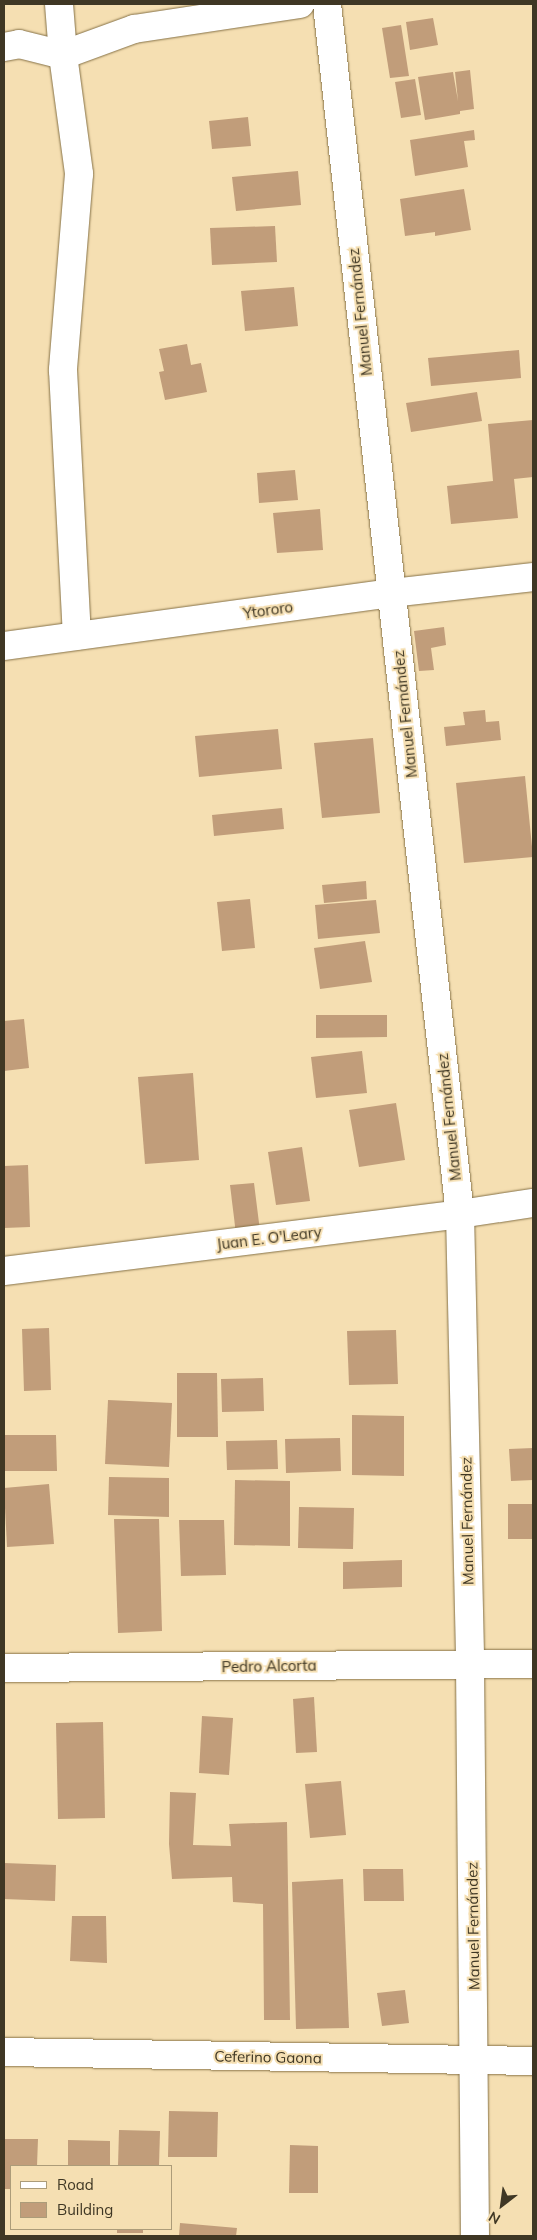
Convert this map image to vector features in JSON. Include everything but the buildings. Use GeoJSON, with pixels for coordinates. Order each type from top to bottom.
{"type":"FeatureCollection","features":[{"type":"Feature","properties":{"kind":"street"},"geometry":{"type":"LineString","coordinates":[[59,4],[63,56],[79,174],[63,370],[77,636]]}},
{"type":"Feature","properties":{"kind":"street"},"geometry":{"type":"LineString","coordinates":[[4,47],[19,44],[63,56],[134,29],[300,4]]}},
{"type":"Feature","properties":{"kind":"street","name":"Manuel Fernández"},"geometry":{"type":"LineString","coordinates":[[326,4],[460,1214],[470,1664],[475,2236]]}},
{"type":"Feature","properties":{"kind":"street","name":"Ytororo"},"geometry":{"type":"LineString","coordinates":[[4,646],[391,593],[533,576]]}},
{"type":"Feature","properties":{"kind":"street","name":"Juan E. O'Leary"},"geometry":{"type":"LineString","coordinates":[[4,1271],[460,1214],[533,1203]]}},
{"type":"Feature","properties":{"kind":"street","name":"Pedro Alcorta"},"geometry":{"type":"LineString","coordinates":[[4,1668],[533,1664]]}},
{"type":"Feature","properties":{"kind":"street","name":"Ceferino Gaona"},"geometry":{"type":"LineString","coordinates":[[4,2052],[533,2061]]}}]}
